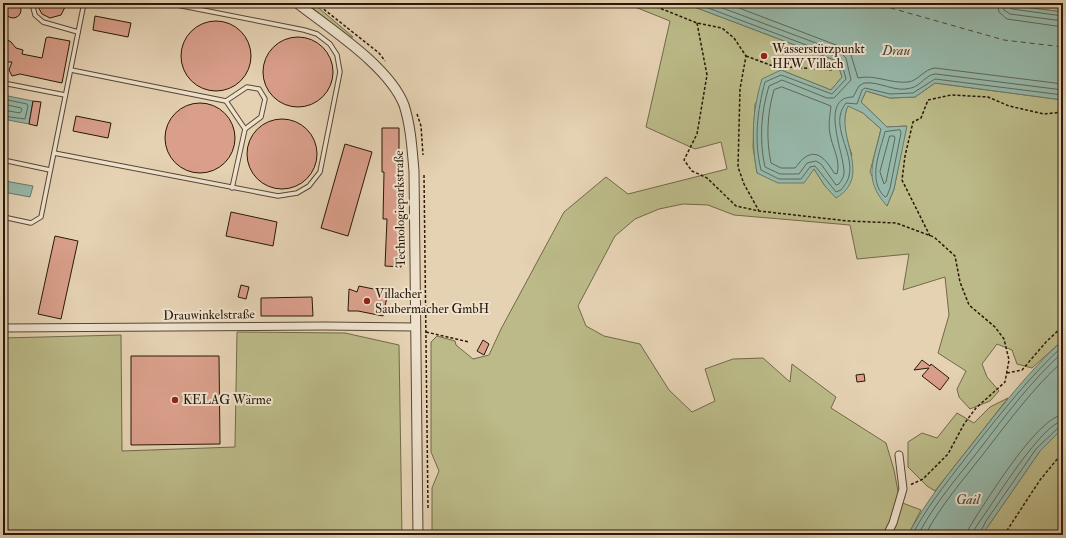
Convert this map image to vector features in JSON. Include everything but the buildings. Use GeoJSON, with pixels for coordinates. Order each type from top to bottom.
{"type":"FeatureCollection","features":[{"type":"Feature","properties":{"kind":"street","name":"Technologieparkstraße"},"geometry":{"type":"LineString","coordinates":[[297,3],[375,66],[394,87],[403,104],[412,144],[413,165],[418,535]]}},
{"type":"Feature","properties":{"kind":"street","name":"Drauwinkelstraße"},"geometry":{"type":"LineString","coordinates":[[3,328],[324,326],[414,327]]}},
{"type":"Feature","properties":{"kind":"street"},"geometry":{"type":"LineString","coordinates":[[887,535],[893,523],[903,489],[899,455]]}},
{"type":"Feature","properties":{"kind":"lane"},"geometry":{"type":"LineString","coordinates":[[32,3],[35,15],[43,22],[78,32]]}},
{"type":"Feature","properties":{"kind":"lane"},"geometry":{"type":"LineString","coordinates":[[3,217],[31,223],[41,217],[84,3]]}},
{"type":"Feature","properties":{"kind":"lane"},"geometry":{"type":"LineString","coordinates":[[54,153],[278,196],[297,193],[309,186],[320,172],[340,72],[337,55],[330,44],[318,34],[304,30],[167,3]]}},
{"type":"Feature","properties":{"kind":"lane"},"geometry":{"type":"LineString","coordinates":[[71,70],[226,101],[245,129]]}},
{"type":"Feature","properties":{"kind":"lane"},"geometry":{"type":"LineString","coordinates":[[3,83],[65,96]]}},
{"type":"Feature","properties":{"kind":"lane"},"geometry":{"type":"LineString","coordinates":[[226,101],[247,87],[259,89],[265,99],[261,117],[245,129],[232,188]]}},
{"type":"Feature","properties":{"kind":"lane"},"geometry":{"type":"LineString","coordinates":[[3,160],[50,170]]}},
{"type":"Feature","properties":{"kind":"path"},"geometry":{"type":"LineString","coordinates":[[647,3],[697,24],[722,28],[734,38],[746,56],[773,66],[834,70]]}},
{"type":"Feature","properties":{"kind":"path"},"geometry":{"type":"LineString","coordinates":[[697,24],[707,76],[697,134],[684,160],[692,171],[707,178],[736,206],[759,211],[848,221],[896,223],[931,236],[955,256],[960,282],[969,305],[995,327],[1004,339],[1009,360],[1005,382],[976,408],[964,424],[948,454],[923,479],[903,489]]}},
{"type":"Feature","properties":{"kind":"path"},"geometry":{"type":"LineString","coordinates":[[746,56],[740,89],[738,167],[744,184],[759,211]]}},
{"type":"Feature","properties":{"kind":"path"},"geometry":{"type":"LineString","coordinates":[[931,236],[902,180],[905,156],[913,122],[921,118],[928,100],[951,95],[988,97],[1009,106],[1044,114],[1063,112]]}},
{"type":"Feature","properties":{"kind":"path"},"geometry":{"type":"LineString","coordinates":[[1007,373],[1022,370],[1046,342],[1063,326]]}},
{"type":"Feature","properties":{"kind":"path"},"geometry":{"type":"LineString","coordinates":[[414,327],[469,342]]}},
{"type":"Feature","properties":{"kind":"path"},"geometry":{"type":"LineString","coordinates":[[1004,535],[1040,480],[1063,452]]}},
{"type":"Feature","properties":{"kind":"shaded area"},"geometry":{"type":"Polygon","coordinates":[[[306,3],[313,3],[353,37],[349,37],[306,3]]]}},
{"type":"Feature","properties":{"kind":"shaded area"},"geometry":{"type":"Polygon","coordinates":[[[625,3],[684,3],[837,61],[842,77],[831,90],[781,70],[755,104],[753,147],[757,173],[814,169],[825,186],[852,155],[845,130],[845,118],[848,105],[863,113],[881,129],[870,172],[887,206],[894,189],[906,126],[887,127],[861,102],[866,91],[890,98],[915,97],[935,83],[1063,100],[1063,340],[1032,368],[1017,364],[1012,350],[997,344],[982,364],[987,377],[999,391],[990,401],[970,409],[959,397],[957,389],[966,371],[938,353],[949,315],[945,277],[903,290],[909,254],[857,259],[850,225],[734,215],[708,205],[683,204],[659,209],[635,219],[615,236],[578,306],[586,326],[604,336],[640,344],[669,390],[692,412],[715,401],[705,369],[733,359],[763,358],[790,382],[792,364],[836,397],[831,408],[886,443],[894,470],[900,502],[921,510],[908,535],[432,535],[432,488],[439,471],[431,452],[431,342],[437,336],[455,341],[456,345],[473,359],[489,355],[501,329],[564,212],[606,177],[628,194],[727,169],[721,142],[695,149],[646,127],[670,21],[625,3]]]}},
{"type":"Feature","properties":{"kind":"shaded area"},"geometry":{"type":"Polygon","coordinates":[[[1004,3],[1063,3],[1063,12],[1023,7],[1004,3]]]}},
{"type":"Feature","properties":{"kind":"shaded area"},"geometry":{"type":"Polygon","coordinates":[[[237,332],[345,333],[399,345],[402,535],[3,535],[3,338],[121,335],[122,451],[235,447],[237,332]]]}},
{"type":"Feature","properties":{"kind":"shaded area"},"geometry":{"type":"Polygon","coordinates":[[[1008,398],[935,491],[927,486],[908,467],[908,442],[922,433],[937,438],[957,413],[974,423],[990,407],[1008,398]]]}},
{"type":"Feature","properties":{"kind":"shaded area"},"geometry":{"type":"Polygon","coordinates":[[[1063,428],[1063,535],[982,535],[1040,451],[1063,428]]]}},
{"type":"Feature","properties":{"kind":"water","name":"Drau"},"geometry":{"type":"Polygon","coordinates":[[[684,3],[1004,3],[1063,12],[1063,100],[935,83],[915,97],[890,98],[866,91],[861,102],[887,127],[907,126],[894,189],[887,206],[879,196],[872,178],[873,160],[881,129],[863,113],[848,106],[845,118],[853,167],[852,178],[847,189],[836,198],[825,186],[814,169],[804,183],[778,183],[757,173],[753,137],[754,114],[762,79],[781,70],[831,90],[842,77],[837,61],[684,3]]]}},
{"type":"Feature","properties":{"kind":"water"},"geometry":{"type":"Polygon","coordinates":[[[3,95],[33,101],[29,124],[3,119],[3,95]]]}},
{"type":"Feature","properties":{"kind":"water"},"geometry":{"type":"Polygon","coordinates":[[[5,181],[33,186],[30,197],[3,192],[5,181]]]}},
{"type":"Feature","properties":{"kind":"water","name":"Gail"},"geometry":{"type":"Polygon","coordinates":[[[1063,340],[1063,428],[1040,451],[982,535],[908,535],[922,510],[955,465],[1027,377],[1063,340]]]}},
{"type":"Feature","properties":{"kind":"ferry route"},"geometry":{"type":"LineString","coordinates":[[873,3],[1004,40],[1063,47]]}},
{"type":"Feature","properties":{"kind":"place","name":"Wasserstützpunkt HFW Villach"},"geometry":{"type":"Point","coordinates":[764,56]}},
{"type":"Feature","properties":{"kind":"place","name":"Villacher Saubermacher GmbH"},"geometry":{"type":"Point","coordinates":[367,301]}},
{"type":"Feature","properties":{"kind":"place","name":"KELAG Wärme"},"geometry":{"type":"Point","coordinates":[175,400]}}]}
